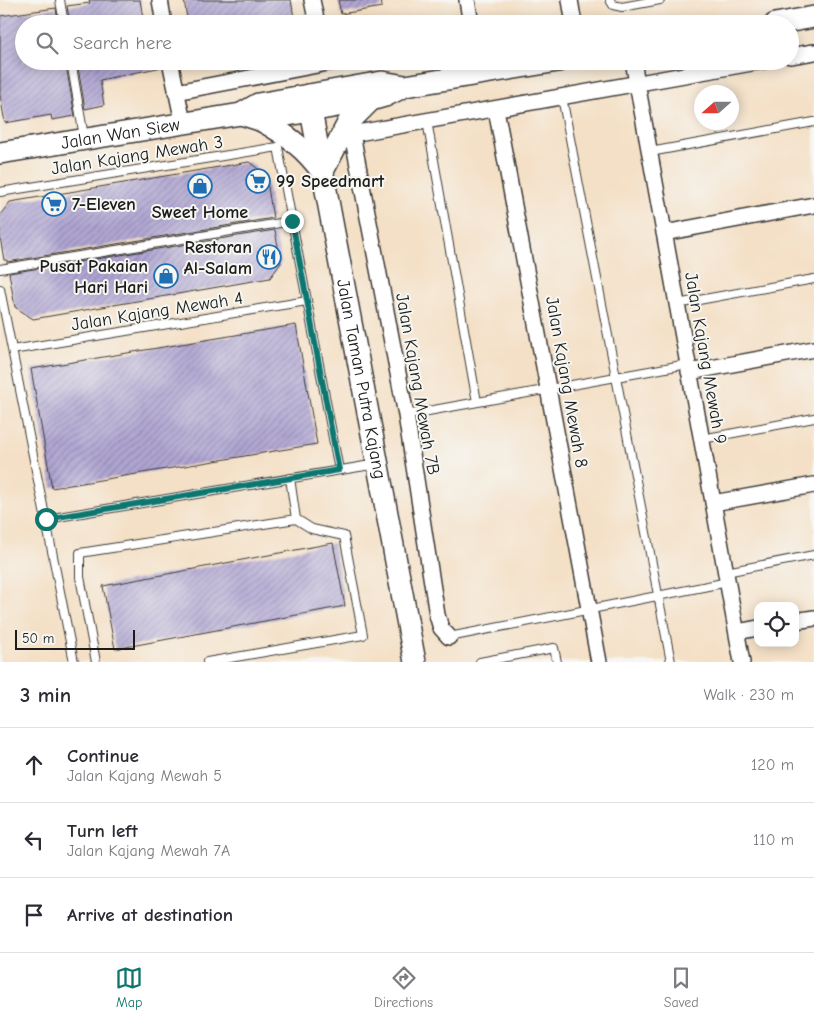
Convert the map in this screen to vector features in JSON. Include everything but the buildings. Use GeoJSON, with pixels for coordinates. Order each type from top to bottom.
{"type":"FeatureCollection","features":[{"type":"Feature","properties":{"kind":"street"},"geometry":{"type":"LineString","coordinates":[[160,0],[162,15]]}},
{"type":"Feature","properties":{"kind":"street"},"geometry":{"type":"LineString","coordinates":[[312,0],[315,15]]}},
{"type":"Feature","properties":{"kind":"street"},"geometry":{"type":"LineString","coordinates":[[467,0],[470,15]]}},
{"type":"Feature","properties":{"kind":"street"},"geometry":{"type":"LineString","coordinates":[[570,0],[572,15]]}},
{"type":"Feature","properties":{"kind":"street"},"geometry":{"type":"LineString","coordinates":[[799,20],[814,17]]}},
{"type":"Feature","properties":{"kind":"street"},"geometry":{"type":"LineString","coordinates":[[799,54],[814,52]]}},
{"type":"Feature","properties":{"kind":"street"},"geometry":{"type":"LineString","coordinates":[[172,70],[183,122]]}},
{"type":"Feature","properties":{"kind":"street"},"geometry":{"type":"LineString","coordinates":[[176,92],[288,70]]}},
{"type":"Feature","properties":{"kind":"street","name":"Jalan Wan Siew"},"geometry":{"type":"LineString","coordinates":[[310,103],[371,100],[385,96],[405,86],[503,70]]}},
{"type":"Feature","properties":{"kind":"street","name":"Jalan Kajang Mewah 9"},"geometry":{"type":"LineString","coordinates":[[635,70],[742,662]]}},
{"type":"Feature","properties":{"kind":"street"},"geometry":{"type":"LineString","coordinates":[[427,121],[714,70]]}},
{"type":"Feature","properties":{"kind":"street","name":"Jalan Wan Siew"},"geometry":{"type":"LineString","coordinates":[[0,153],[183,122],[251,117],[310,103],[382,82],[405,86]]}},
{"type":"Feature","properties":{"kind":"street"},"geometry":{"type":"LineString","coordinates":[[251,117],[276,128],[297,145],[322,172],[348,123],[371,100]]}},
{"type":"Feature","properties":{"kind":"street","name":"Jalan Taman Putra Kajang"},"geometry":{"type":"LineString","coordinates":[[310,103],[415,662]]}},
{"type":"Feature","properties":{"kind":"street","name":"Jalan Kajang Mewah 8"},"geometry":{"type":"LineString","coordinates":[[496,109],[599,662]]}},
{"type":"Feature","properties":{"kind":"street","name":"Jalan Kajang Mewah 7B"},"geometry":{"type":"LineString","coordinates":[[427,121],[352,134],[406,416],[437,616],[441,628],[449,637]]}},
{"type":"Feature","properties":{"kind":"street"},"geometry":{"type":"LineString","coordinates":[[664,233],[814,205]]}},
{"type":"Feature","properties":{"kind":"street"},"geometry":{"type":"LineString","coordinates":[[689,368],[814,349]]}},
{"type":"Feature","properties":{"kind":"street"},"geometry":{"type":"LineString","coordinates":[[713,503],[814,485]]}},
{"type":"Feature","properties":{"kind":"street"},"geometry":{"type":"LineString","coordinates":[[799,621],[814,618]]}},
{"type":"Feature","properties":{"kind":"street"},"geometry":{"type":"LineString","coordinates":[[737,632],[754,629]]}},
{"type":"Feature","properties":{"kind":"lane"},"geometry":{"type":"LineString","coordinates":[[60,0],[62,15]]}},
{"type":"Feature","properties":{"kind":"lane"},"geometry":{"type":"LineString","coordinates":[[610,0],[613,5],[622,7],[660,0]]}},
{"type":"Feature","properties":{"kind":"lane"},"geometry":{"type":"LineString","coordinates":[[72,70],[84,139]]}},
{"type":"Feature","properties":{"kind":"lane"},"geometry":{"type":"LineString","coordinates":[[562,97],[671,662]]}},
{"type":"Feature","properties":{"kind":"lane"},"geometry":{"type":"LineString","coordinates":[[427,121],[477,402]]}},
{"type":"Feature","properties":{"kind":"lane"},"geometry":{"type":"LineString","coordinates":[[650,152],[814,122]]}},
{"type":"Feature","properties":{"kind":"lane","name":"Jalan Kajang Mewah 3"},"geometry":{"type":"LineString","coordinates":[[0,192],[278,147],[292,221]]}},
{"type":"Feature","properties":{"kind":"lane"},"geometry":{"type":"LineString","coordinates":[[0,268],[292,221],[339,470]]}},
{"type":"Feature","properties":{"kind":"lane"},"geometry":{"type":"LineString","coordinates":[[677,304],[814,279]]}},
{"type":"Feature","properties":{"kind":"lane"},"geometry":{"type":"LineString","coordinates":[[0,288],[3,320],[12,350],[74,662]]}},
{"type":"Feature","properties":{"kind":"lane","name":"Jalan Kajang Mewah 4"},"geometry":{"type":"LineString","coordinates":[[12,350],[307,301]]}},
{"type":"Feature","properties":{"kind":"lane"},"geometry":{"type":"LineString","coordinates":[[406,416],[617,377],[689,368]]}},
{"type":"Feature","properties":{"kind":"lane"},"geometry":{"type":"LineString","coordinates":[[702,439],[814,418]]}},
{"type":"Feature","properties":{"kind":"lane"},"geometry":{"type":"LineString","coordinates":[[46,519],[377,464]]}},
{"type":"Feature","properties":{"kind":"lane"},"geometry":{"type":"LineString","coordinates":[[290,478],[296,519]]}},
{"type":"Feature","properties":{"kind":"lane"},"geometry":{"type":"LineString","coordinates":[[96,662],[80,577],[80,553],[296,519],[312,529],[344,536],[363,635],[207,662]]}},
{"type":"Feature","properties":{"kind":"lane"},"geometry":{"type":"LineString","coordinates":[[449,637],[658,596],[814,555]]}},
{"type":"Feature","properties":{"kind":"lane"},"geometry":{"type":"LineString","coordinates":[[480,662],[554,648],[557,662]]}},
{"type":"Feature","properties":{"kind":"place","name":"99 Speedmart"},"geometry":{"type":"Point","coordinates":[258,181]}},
{"type":"Feature","properties":{"kind":"place","name":"Sweet Home"},"geometry":{"type":"Point","coordinates":[200,186]}},
{"type":"Feature","properties":{"kind":"place","name":"7-Eleven"},"geometry":{"type":"Point","coordinates":[54,204]}},
{"type":"Feature","properties":{"kind":"place","name":"Restoran Al-Salam"},"geometry":{"type":"Point","coordinates":[269,257]}},
{"type":"Feature","properties":{"kind":"place","name":"Pusat Pakaian Hari Hari"},"geometry":{"type":"Point","coordinates":[166,276]}},
{"type":"Feature","properties":{"kind":"route"},"geometry":{"type":"LineString","coordinates":[[46,519],[339,470],[292,221]]}}]}
